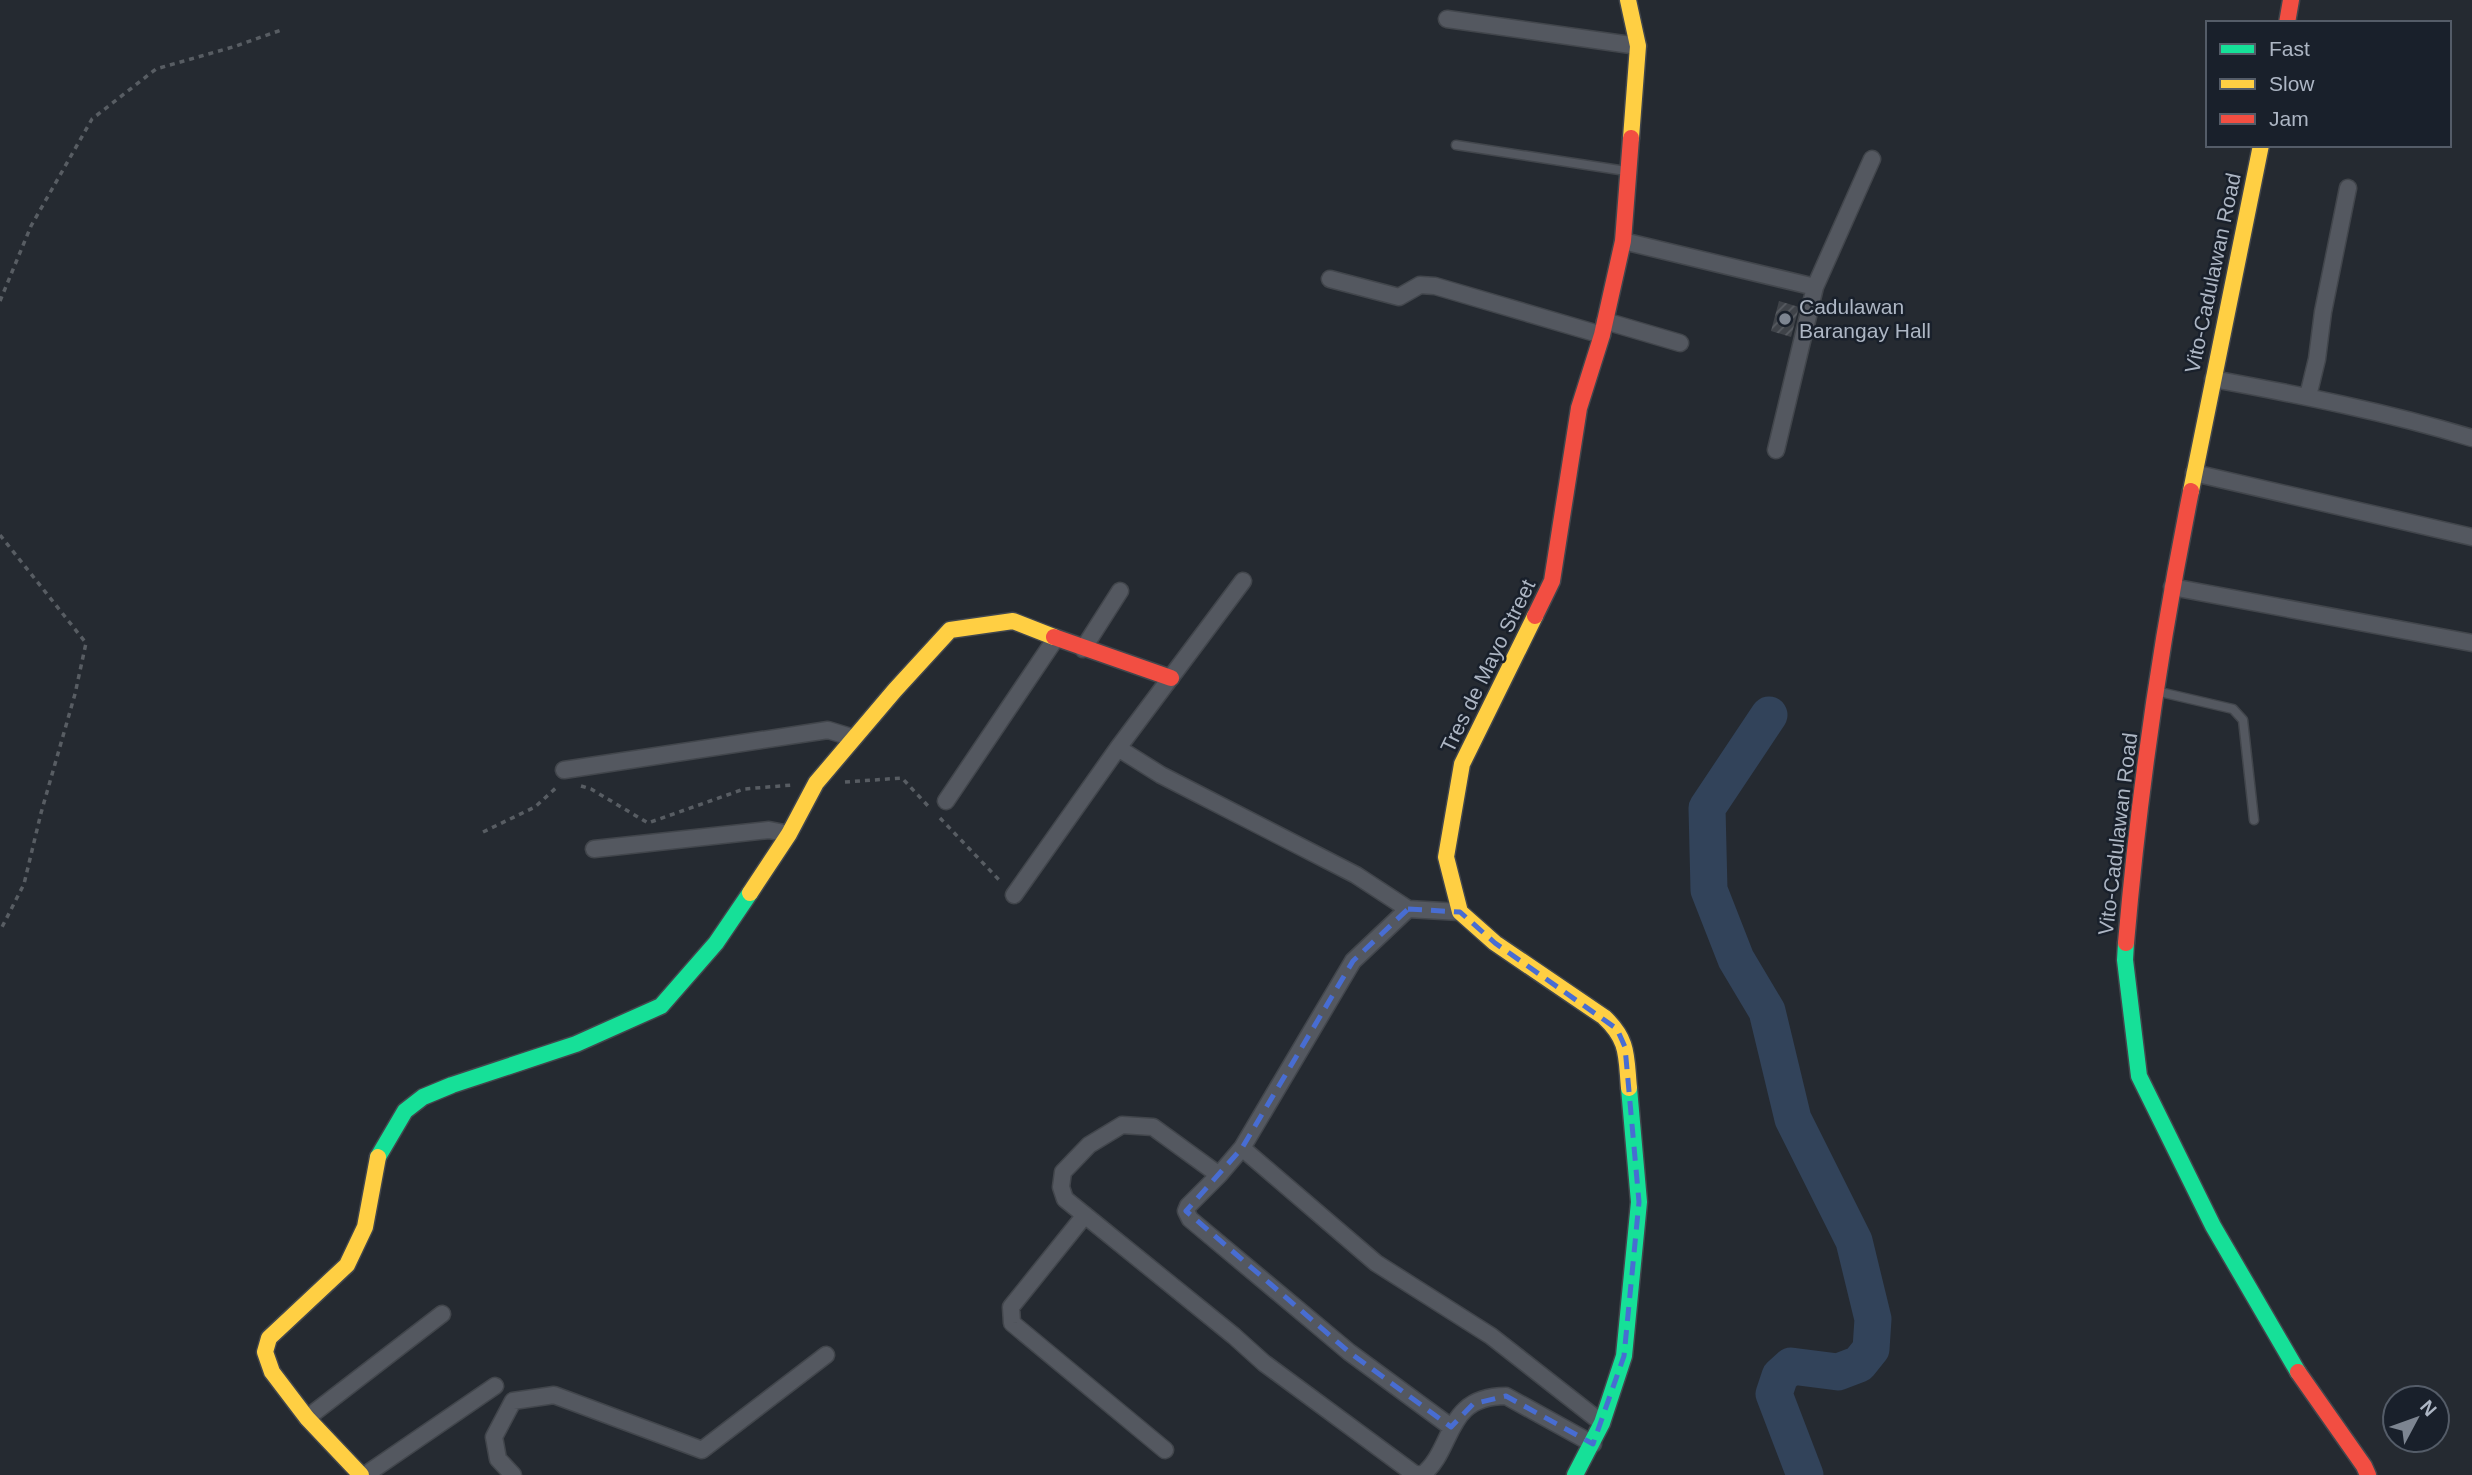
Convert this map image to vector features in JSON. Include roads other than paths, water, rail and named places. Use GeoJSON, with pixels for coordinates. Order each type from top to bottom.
{"type":"FeatureCollection","features":[{"type":"Feature","properties":{"kind":"street","name":"Tres de Mayo Street"},"geometry":{"type":"LineString","coordinates":[[1460,912],[1446,857],[1462,764],[1552,581],[1579,408],[1603,328],[1623,241],[1637,46],[1628,0]]}},
{"type":"Feature","properties":{"kind":"street"},"geometry":{"type":"LineString","coordinates":[[2287,21],[2291,0]]}},
{"type":"Feature","properties":{"kind":"street"},"geometry":{"type":"LineString","coordinates":[[1447,19],[1637,46]]}},
{"type":"Feature","properties":{"kind":"street","name":"Vito-Cadulawan Road"},"geometry":{"type":"LineString","coordinates":[[2261,147],[2172,587],[2135,837],[2125,960],[2138,1076],[2220,1238],[2295,1367],[2368,1475]]}},
{"type":"Feature","properties":{"kind":"street"},"geometry":{"type":"LineString","coordinates":[[1776,450],[1815,287],[1872,159]]}},
{"type":"Feature","properties":{"kind":"street"},"geometry":{"type":"LineString","coordinates":[[2308,396],[2348,188]]}},
{"type":"Feature","properties":{"kind":"street"},"geometry":{"type":"LineString","coordinates":[[1623,241],[1815,287]]}},
{"type":"Feature","properties":{"kind":"street"},"geometry":{"type":"LineString","coordinates":[[1330,279],[1399,297],[1420,285],[1435,286],[1603,328],[1680,343]]}},
{"type":"Feature","properties":{"kind":"street"},"geometry":{"type":"LineString","coordinates":[[2213,379],[2308,396],[2472,438]]}},
{"type":"Feature","properties":{"kind":"street"},"geometry":{"type":"LineString","coordinates":[[2194,473],[2472,537]]}},
{"type":"Feature","properties":{"kind":"street"},"geometry":{"type":"LineString","coordinates":[[1014,895],[1118,748],[1243,582]]}},
{"type":"Feature","properties":{"kind":"street"},"geometry":{"type":"LineString","coordinates":[[2172,587],[2472,643]]}},
{"type":"Feature","properties":{"kind":"street"},"geometry":{"type":"LineString","coordinates":[[1083,649],[1120,591]]}},
{"type":"Feature","properties":{"kind":"street"},"geometry":{"type":"LineString","coordinates":[[495,1386],[363,1475],[307,1418],[267,1363],[266,1345],[269,1338],[347,1265],[365,1227],[377,1160],[405,1111],[424,1097],[452,1085],[576,1044],[661,1006],[716,943],[789,834],[816,783],[895,690],[950,631],[1013,621],[1083,649],[1171,678]]}},
{"type":"Feature","properties":{"kind":"street"},"geometry":{"type":"LineString","coordinates":[[946,801],[1056,638]]}},
{"type":"Feature","properties":{"kind":"street"},"geometry":{"type":"LineString","coordinates":[[564,775],[828,730],[854,738]]}},
{"type":"Feature","properties":{"kind":"street"},"geometry":{"type":"LineString","coordinates":[[1118,748],[1161,775],[1356,875],[1408,909],[1460,912],[1495,943],[1604,1017],[1616,1029],[1625,1047],[1639,1202],[1624,1356],[1602,1423],[1575,1475]]}},
{"type":"Feature","properties":{"kind":"street"},"geometry":{"type":"LineString","coordinates":[[594,849],[769,830],[789,834]]}},
{"type":"Feature","properties":{"kind":"street"},"geometry":{"type":"LineString","coordinates":[[1408,909],[1353,961],[1242,1148],[1186,1211],[1190,1219],[1349,1352],[1451,1427]]}},
{"type":"Feature","properties":{"kind":"street"},"geometry":{"type":"LineString","coordinates":[[1219,1175],[1153,1127],[1122,1125],[1089,1145],[1063,1172],[1060,1187],[1065,1199],[1264,1363],[1413,1473],[1421,1475],[1438,1454],[1451,1427],[1473,1404],[1492,1396],[1506,1396],[1593,1444]]}},
{"type":"Feature","properties":{"kind":"street"},"geometry":{"type":"LineString","coordinates":[[1242,1148],[1376,1263],[1491,1336],[1602,1423]]}},
{"type":"Feature","properties":{"kind":"street"},"geometry":{"type":"LineString","coordinates":[[1085,1215],[1010,1307],[1010,1318],[1012,1323],[1165,1450]]}},
{"type":"Feature","properties":{"kind":"street"},"geometry":{"type":"LineString","coordinates":[[307,1418],[442,1314]]}},
{"type":"Feature","properties":{"kind":"street"},"geometry":{"type":"LineString","coordinates":[[513,1475],[498,1459],[494,1437],[513,1401],[554,1395],[702,1450],[826,1355]]}},
{"type":"Feature","properties":{"kind":"lane"},"geometry":{"type":"LineString","coordinates":[[1456,145],[1629,172]]}},
{"type":"Feature","properties":{"kind":"lane"},"geometry":{"type":"LineString","coordinates":[[2157,691],[2233,709],[2240,715],[2243,720],[2254,820]]}},
{"type":"Feature","properties":{"kind":"waterway"},"geometry":{"type":"LineString","coordinates":[[1769,715],[1707,808],[1709,890],[1736,959],[1767,1011],[1793,1119],[1854,1241],[1873,1319],[1871,1349],[1859,1364],[1838,1372],[1791,1366],[1780,1376],[1774,1394],[1805,1475]]}},
{"type":"Feature","properties":{"kind":"place","name":"Cadulawan Barangay Hall"},"geometry":{"type":"Point","coordinates":[1785,319]}}]}
